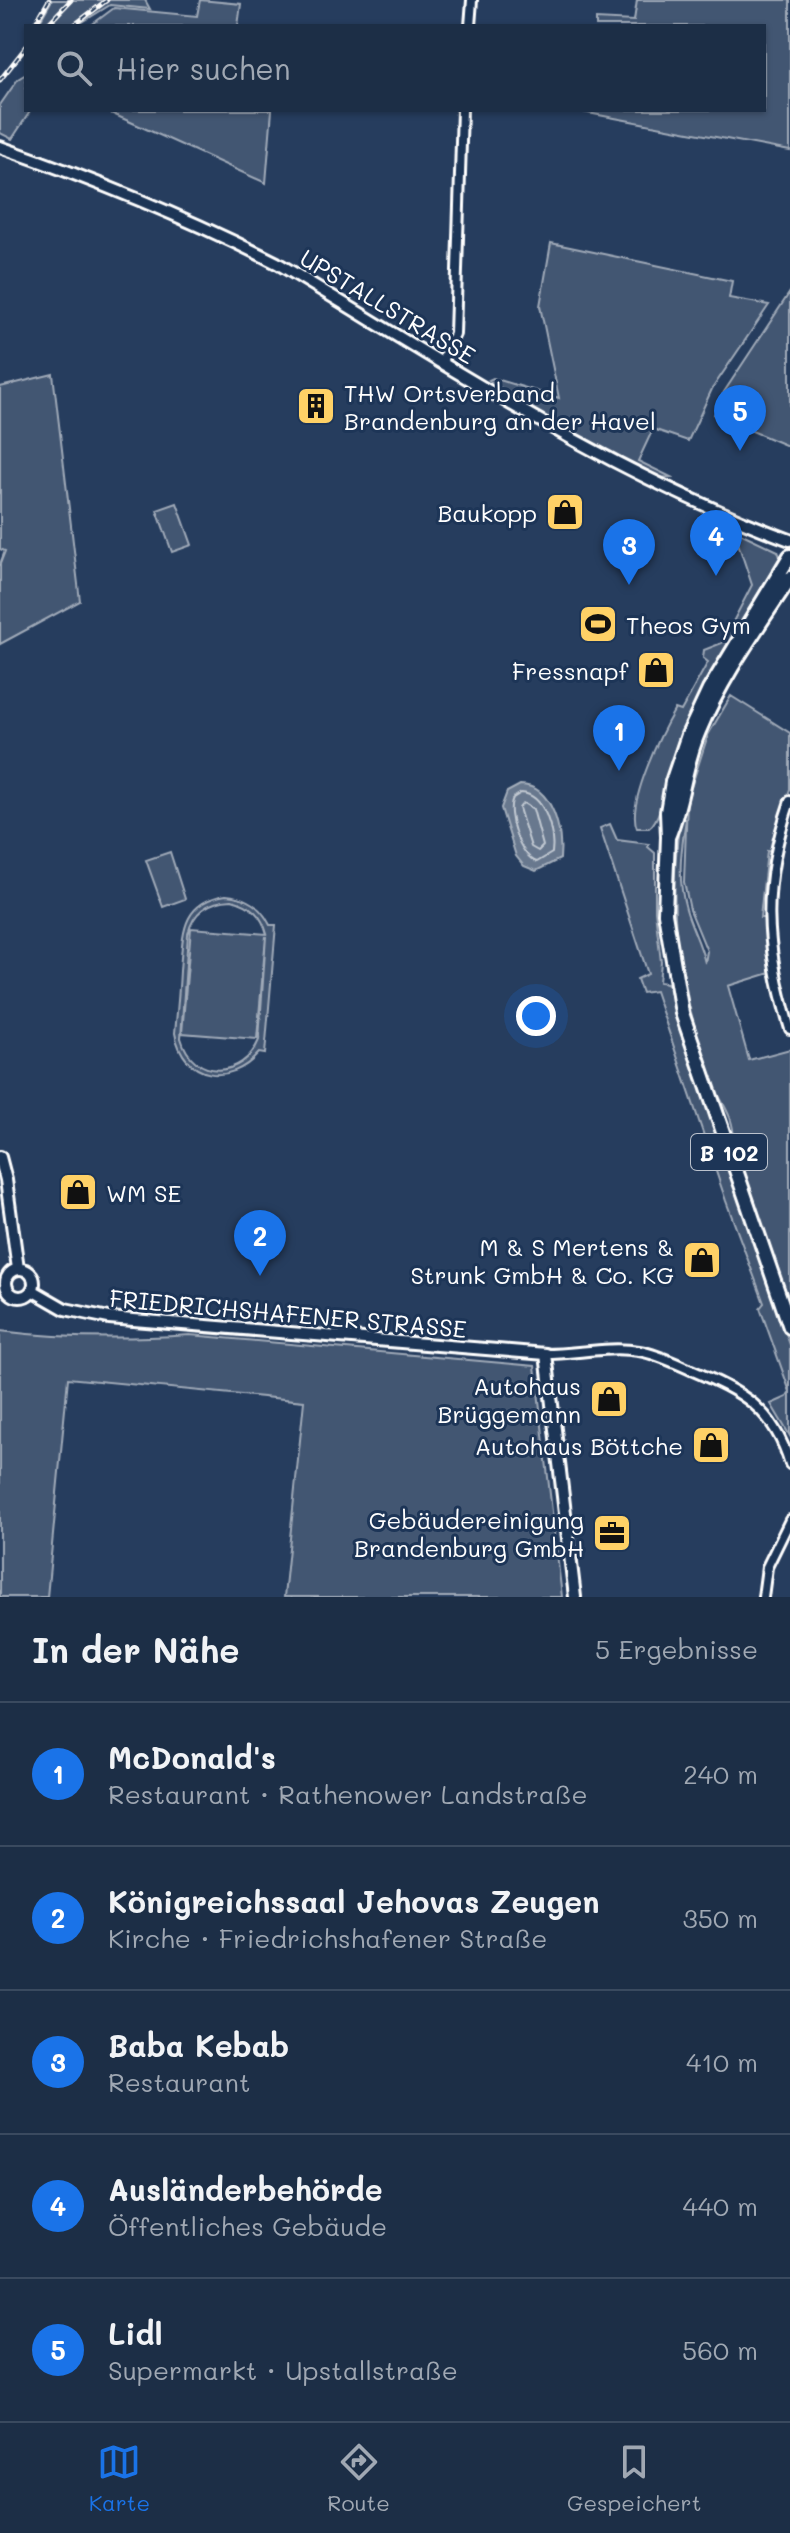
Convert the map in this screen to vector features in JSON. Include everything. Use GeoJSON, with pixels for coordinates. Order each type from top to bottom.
{"type":"FeatureCollection","features":[{"type":"Feature","properties":{"kind":"main road","name":"B 102"},"geometry":{"type":"LineString","coordinates":[[790,556],[709,690],[688,735],[669,797],[665,913],[682,1013],[790,1327]]}},
{"type":"Feature","properties":{"kind":"main road","name":"B 102"},"geometry":{"type":"LineString","coordinates":[[668,837],[699,731],[719,691],[790,578]]}},
{"type":"Feature","properties":{"kind":"street"},"geometry":{"type":"LineString","coordinates":[[470,24],[472,0]]}},
{"type":"Feature","properties":{"kind":"street"},"geometry":{"type":"LineString","coordinates":[[442,361],[455,334],[462,112]]}},
{"type":"Feature","properties":{"kind":"street","name":"UPSTALLSTRASSE"},"geometry":{"type":"LineString","coordinates":[[0,147],[95,180],[203,226],[277,263],[610,460],[738,521],[790,540]]}},
{"type":"Feature","properties":{"kind":"street"},"geometry":{"type":"LineString","coordinates":[[790,801],[768,925],[773,972],[790,1029]]}},
{"type":"Feature","properties":{"kind":"street","name":"FRIEDRICHSHAFENER STRASSE"},"geometry":{"type":"LineString","coordinates":[[0,1157],[18,1269]]}},
{"type":"Feature","properties":{"kind":"street","name":"FRIEDRICHSHAFENER STRASSE"},"geometry":{"type":"LineString","coordinates":[[18,1269],[32,1275],[34,1283],[25,1296],[16,1297],[3,1282],[9,1273],[18,1269]]}},
{"type":"Feature","properties":{"kind":"street","name":"FRIEDRICHSHAFENER STRASSE"},"geometry":{"type":"LineString","coordinates":[[32,1290],[65,1309],[109,1318],[546,1354]]}},
{"type":"Feature","properties":{"kind":"street"},"geometry":{"type":"LineString","coordinates":[[575,1597],[546,1354],[638,1351],[701,1375],[742,1394],[759,1407],[773,1424],[790,1464]]}},
{"type":"Feature","properties":{"kind":"street"},"geometry":{"type":"LineString","coordinates":[[763,1597],[767,1567],[790,1520]]}},
{"type":"Feature","properties":{"kind":"shaded area"},"geometry":{"type":"Polygon","coordinates":[[[52,0],[145,0],[150,9],[110,5],[79,24],[38,24],[52,0]]]}},
{"type":"Feature","properties":{"kind":"shaded area"},"geometry":{"type":"Polygon","coordinates":[[[200,0],[241,4],[238,24],[93,24],[114,8],[197,16],[200,0]]]}},
{"type":"Feature","properties":{"kind":"shaded area"},"geometry":{"type":"Polygon","coordinates":[[[637,0],[790,0],[790,151],[583,112],[766,112],[766,24],[596,24],[596,19],[634,21],[637,0]]]}},
{"type":"Feature","properties":{"kind":"shaded area"},"geometry":{"type":"Polygon","coordinates":[[[24,75],[24,112],[30,112],[12,139],[0,133],[0,105],[24,75]]]}},
{"type":"Feature","properties":{"kind":"shaded area"},"geometry":{"type":"Polygon","coordinates":[[[108,112],[272,112],[266,183],[108,112]]]}},
{"type":"Feature","properties":{"kind":"shaded area"},"geometry":{"type":"Polygon","coordinates":[[[551,243],[732,281],[729,298],[769,305],[712,389],[688,441],[653,429],[638,461],[671,477],[658,478],[561,429],[562,422],[556,420],[553,425],[489,380],[493,378],[559,398],[540,306],[551,243]]]}},
{"type":"Feature","properties":{"kind":"shaded area"},"geometry":{"type":"Polygon","coordinates":[[[790,292],[790,447],[714,415],[724,392],[790,292]]]}},
{"type":"Feature","properties":{"kind":"shaded area"},"geometry":{"type":"Polygon","coordinates":[[[53,374],[80,601],[0,644],[0,564],[5,551],[0,549],[0,387],[53,374]]]}},
{"type":"Feature","properties":{"kind":"shaded area"},"geometry":{"type":"Polygon","coordinates":[[[177,503],[192,545],[172,552],[157,510],[177,503]]]}},
{"type":"Feature","properties":{"kind":"shaded area"},"geometry":{"type":"Polygon","coordinates":[[[738,532],[778,551],[780,557],[724,650],[686,722],[654,823],[649,828],[637,828],[636,802],[662,734],[675,709],[681,711],[708,662],[703,658],[704,650],[722,643],[752,585],[736,537],[738,532]]]}},
{"type":"Feature","properties":{"kind":"shaded area"},"geometry":{"type":"Polygon","coordinates":[[[731,696],[790,733],[790,789],[778,824],[773,852],[767,851],[760,918],[765,918],[770,973],[728,986],[749,1060],[790,1049],[790,1307],[734,1142],[729,1116],[708,1072],[685,991],[676,936],[676,850],[680,819],[686,819],[681,853],[682,886],[686,909],[705,963],[707,951],[690,910],[684,882],[687,800],[708,735],[731,696]]]}},
{"type":"Feature","properties":{"kind":"shaded area"},"geometry":{"type":"Polygon","coordinates":[[[610,824],[617,840],[649,844],[648,847],[655,853],[655,911],[661,962],[659,982],[667,983],[671,990],[677,1018],[790,1345],[790,1392],[760,1308],[764,1303],[655,991],[642,993],[637,979],[648,974],[600,828],[610,824]]]}},
{"type":"Feature","properties":{"kind":"shaded area"},"geometry":{"type":"Polygon","coordinates":[[[170,852],[185,899],[163,907],[146,860],[170,852]]]}},
{"type":"Feature","properties":{"kind":"shaded area"},"geometry":{"type":"Polygon","coordinates":[[[226,895],[247,900],[258,908],[270,925],[276,925],[265,1054],[259,1053],[235,1071],[222,1074],[197,1069],[187,1061],[175,1033],[184,933],[192,912],[211,899],[226,895]],[[232,900],[209,905],[198,914],[190,926],[188,934],[181,1038],[196,1062],[218,1070],[242,1062],[252,1053],[259,1040],[266,936],[257,1039],[182,1033],[191,928],[267,934],[259,916],[232,900]]]}},
{"type":"Feature","properties":{"kind":"shaded area"},"geometry":{"type":"Polygon","coordinates":[[[0,1331],[95,1338],[190,1335],[535,1366],[562,1597],[284,1597],[304,1401],[68,1378],[47,1597],[0,1597],[0,1331]]]}},
{"type":"Feature","properties":{"kind":"shaded area"},"geometry":{"type":"Polygon","coordinates":[[[790,1392],[790,1436],[771,1404],[787,1397],[790,1392]]]}},
{"type":"Feature","properties":{"kind":"water"},"geometry":{"type":"Polygon","coordinates":[[[520,785],[531,787],[548,801],[560,836],[560,859],[536,871],[524,866],[516,856],[501,808],[507,792],[520,785]]]}},
{"type":"Feature","properties":{"kind":"railway"},"geometry":{"type":"LineString","coordinates":[[35,24],[49,0]]}},
{"type":"Feature","properties":{"kind":"railway"},"geometry":{"type":"LineString","coordinates":[[48,24],[71,0]]}},
{"type":"Feature","properties":{"kind":"railway"},"geometry":{"type":"LineString","coordinates":[[76,24],[107,0]]}},
{"type":"Feature","properties":{"kind":"railway"},"geometry":{"type":"LineString","coordinates":[[0,80],[24,50]]}},
{"type":"Feature","properties":{"kind":"place","name":"THW Ortsverband Brandenburg an der Havel"},"geometry":{"type":"Point","coordinates":[316,406]}},
{"type":"Feature","properties":{"kind":"place","name":"Lidl"},"geometry":{"type":"Point","coordinates":[740,451]}},
{"type":"Feature","properties":{"kind":"place","name":"Baukopp"},"geometry":{"type":"Point","coordinates":[565,512]}},
{"type":"Feature","properties":{"kind":"place","name":"Ausländerbehörde"},"geometry":{"type":"Point","coordinates":[716,576]}},
{"type":"Feature","properties":{"kind":"place","name":"Baba Kebab"},"geometry":{"type":"Point","coordinates":[629,585]}},
{"type":"Feature","properties":{"kind":"place","name":"Theos Gym"},"geometry":{"type":"Point","coordinates":[598,624]}},
{"type":"Feature","properties":{"kind":"place","name":"Fressnapf"},"geometry":{"type":"Point","coordinates":[656,670]}},
{"type":"Feature","properties":{"kind":"place","name":"McDonald's"},"geometry":{"type":"Point","coordinates":[619,771]}},
{"type":"Feature","properties":{"kind":"place","name":"WM SE"},"geometry":{"type":"Point","coordinates":[78,1192]}},
{"type":"Feature","properties":{"kind":"place","name":"M & S Mertens & Strunk GmbH & Co. KG"},"geometry":{"type":"Point","coordinates":[702,1260]}},
{"type":"Feature","properties":{"kind":"place","name":"Königreichssaal Jehovas Zeugen"},"geometry":{"type":"Point","coordinates":[260,1276]}},
{"type":"Feature","properties":{"kind":"place","name":"Autohaus Brüggemann"},"geometry":{"type":"Point","coordinates":[609,1399]}},
{"type":"Feature","properties":{"kind":"place","name":"Autohaus Böttche"},"geometry":{"type":"Point","coordinates":[711,1445]}},
{"type":"Feature","properties":{"kind":"place","name":"Gebäudereinigung Brandenburg GmbH"},"geometry":{"type":"Point","coordinates":[612,1533]}}]}
